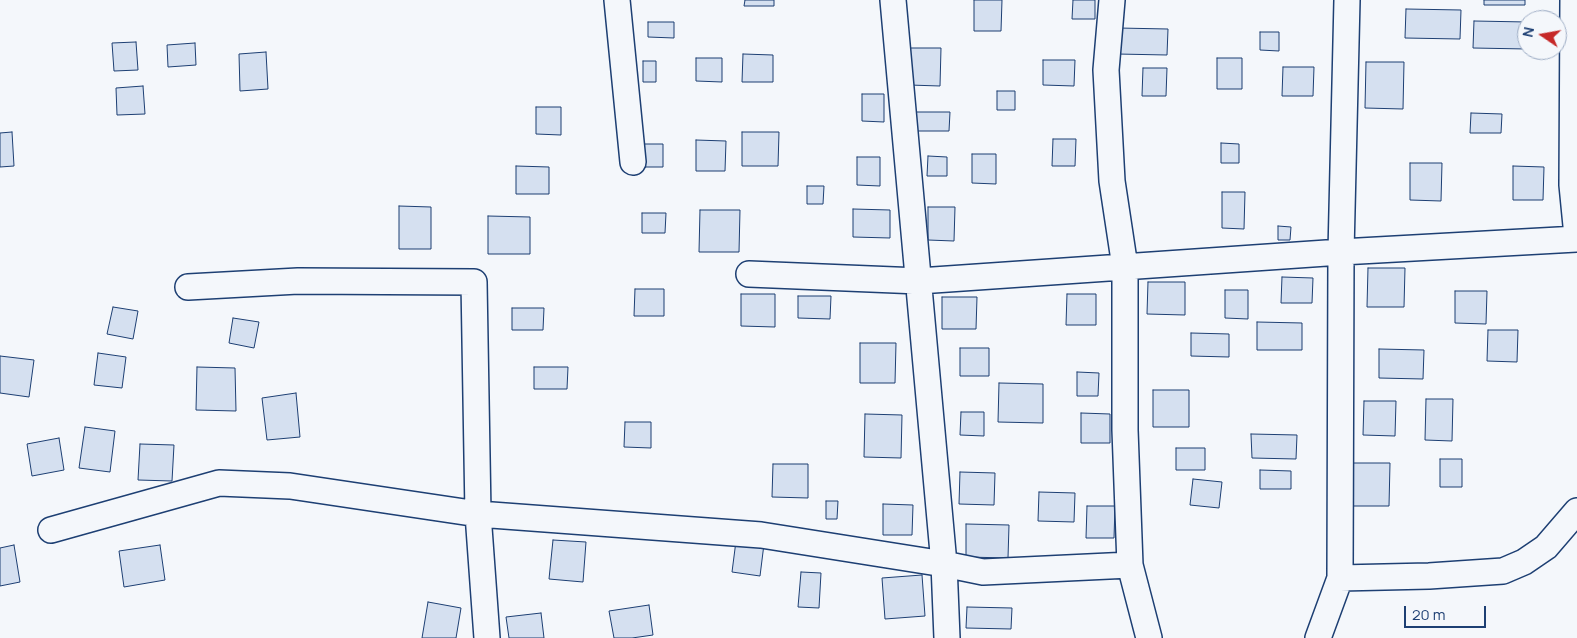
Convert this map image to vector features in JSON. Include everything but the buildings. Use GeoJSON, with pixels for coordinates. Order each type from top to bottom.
{"type":"FeatureCollection","features":[{"type":"Feature","properties":{"kind":"street"},"geometry":{"type":"LineString","coordinates":[[617,0],[632,162]]}},
{"type":"Feature","properties":{"kind":"street"},"geometry":{"type":"LineString","coordinates":[[893,0],[944,564],[947,638]]}},
{"type":"Feature","properties":{"kind":"street"},"geometry":{"type":"LineString","coordinates":[[1112,0],[1106,70],[1112,172],[1125,267],[1125,430],[1130,565],[1149,638]]}},
{"type":"Feature","properties":{"kind":"street"},"geometry":{"type":"LineString","coordinates":[[1318,638],[1340,578],[1341,252],[1346,0]]}},
{"type":"Feature","properties":{"kind":"street"},"geometry":{"type":"LineString","coordinates":[[749,274],[919,282],[1341,252],[1577,238],[1572,185],[1573,0]]}},
{"type":"Feature","properties":{"kind":"street"},"geometry":{"type":"LineString","coordinates":[[188,287],[298,281],[474,282],[478,514],[487,638]]}},
{"type":"Feature","properties":{"kind":"street"},"geometry":{"type":"LineString","coordinates":[[51,530],[219,483],[290,486],[478,514],[761,535],[983,572],[1130,565]]}},
{"type":"Feature","properties":{"kind":"street"},"geometry":{"type":"LineString","coordinates":[[1340,578],[1429,576],[1504,571],[1524,562],[1546,547],[1577,511]]}}]}
